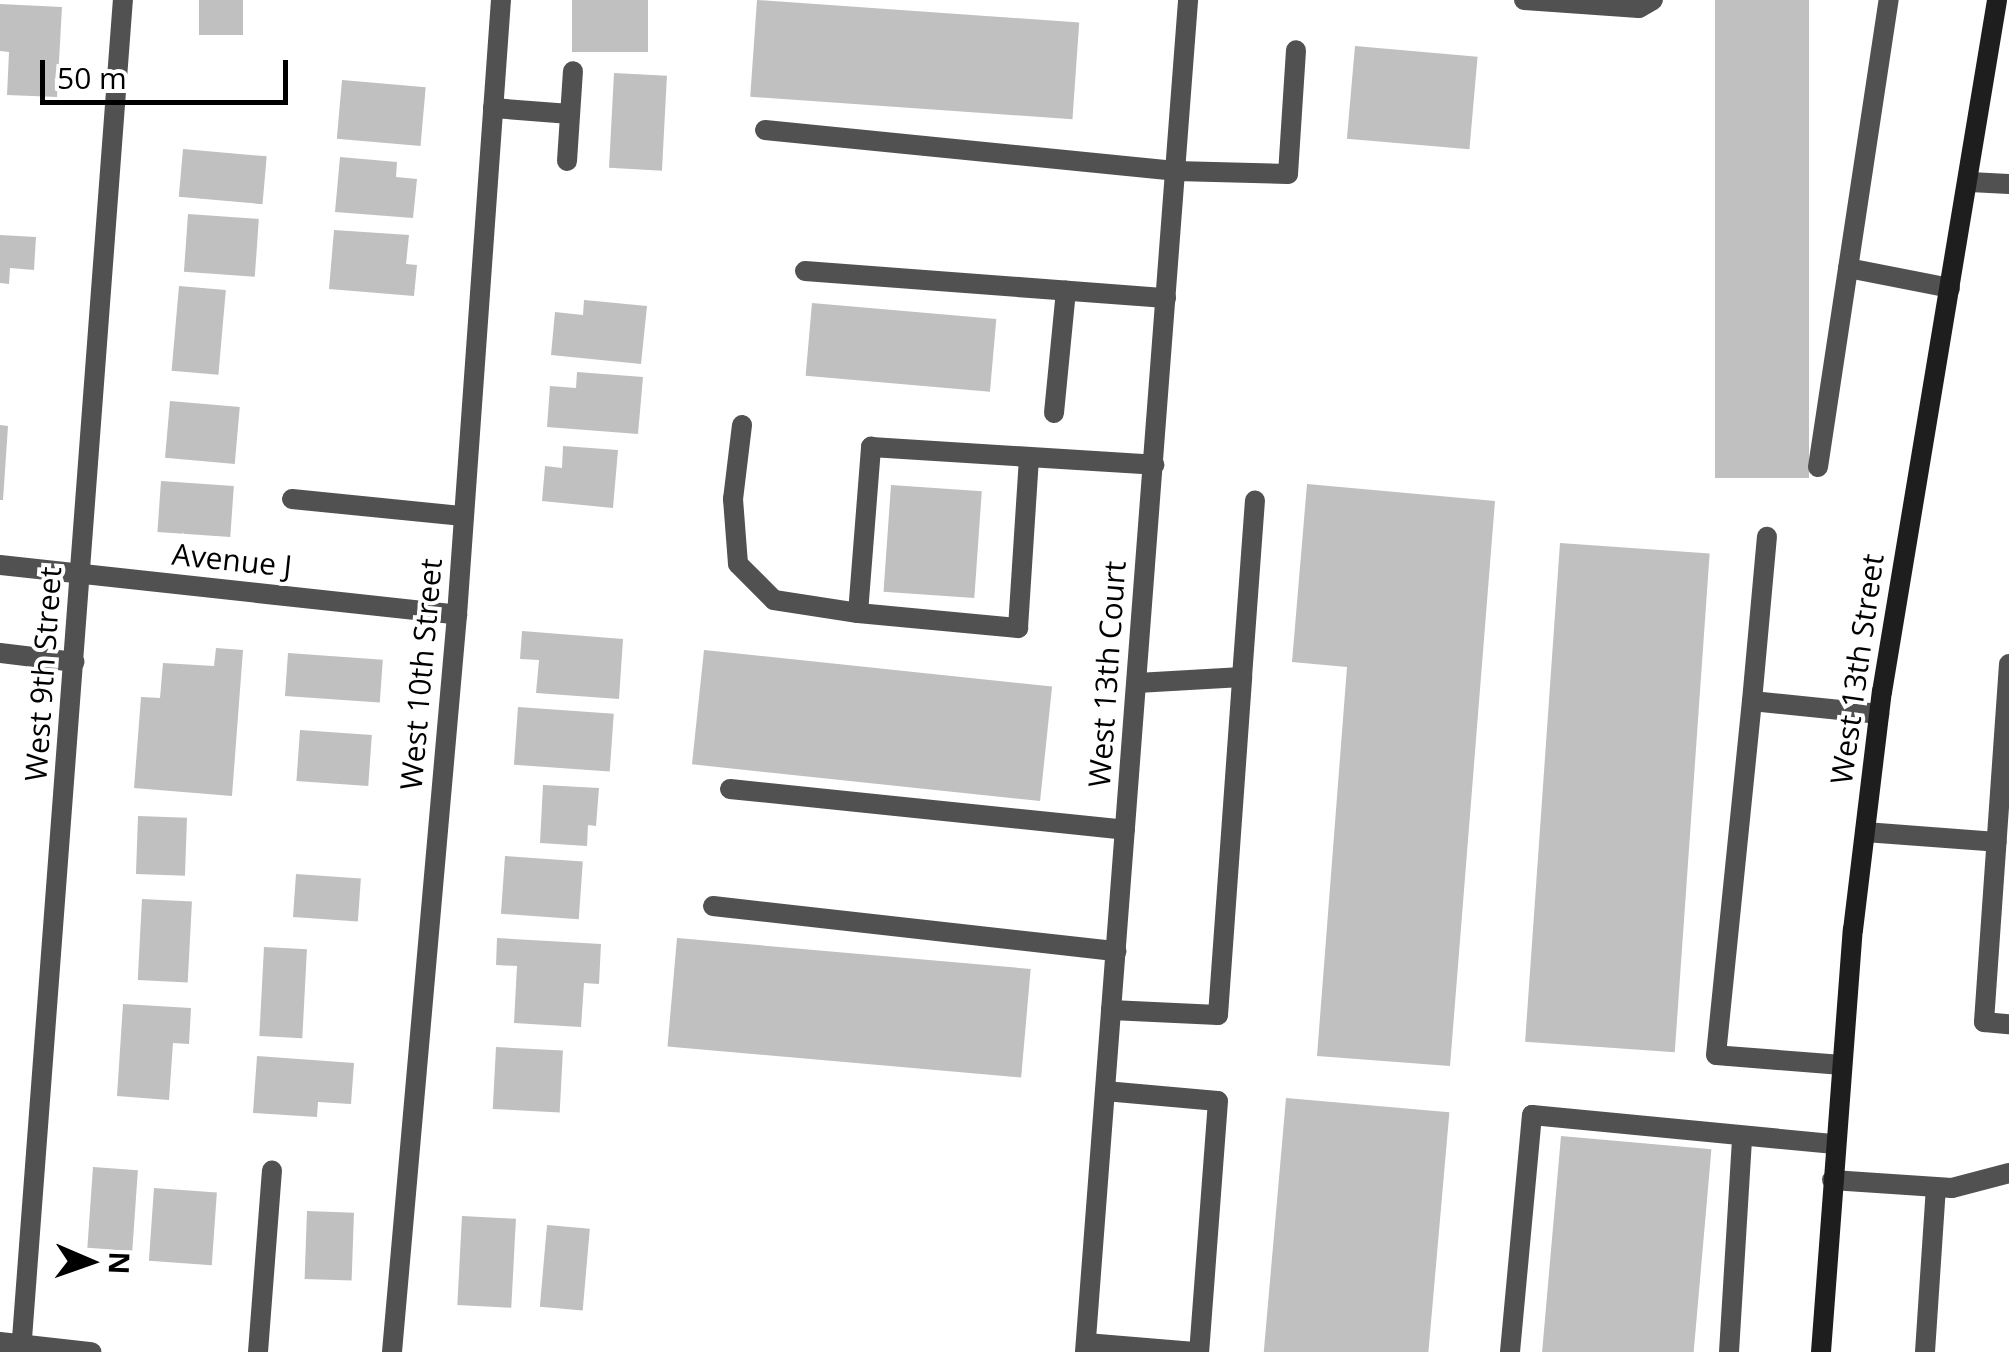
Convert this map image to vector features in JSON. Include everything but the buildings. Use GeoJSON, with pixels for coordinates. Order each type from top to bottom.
{"type":"FeatureCollection","features":[{"type":"Feature","properties":{"kind":"street","name":"West 9th Street"},"geometry":{"type":"LineString","coordinates":[[14,1346],[74,662],[123,0]]}},
{"type":"Feature","properties":{"kind":"street","name":"West 10th Street"},"geometry":{"type":"LineString","coordinates":[[392,1352],[457,615],[501,0]]}},
{"type":"Feature","properties":{"kind":"street","name":"West 13th Court"},"geometry":{"type":"LineString","coordinates":[[1086,1347],[1188,0]]}},
{"type":"Feature","properties":{"kind":"street"},"geometry":{"type":"LineString","coordinates":[[1524,0],[1639,8],[1653,0]]}},
{"type":"Feature","properties":{"kind":"street"},"geometry":{"type":"LineString","coordinates":[[1818,467],[1888,0]]}},
{"type":"Feature","properties":{"kind":"street","name":"West 13th Street"},"geometry":{"type":"LineString","coordinates":[[1821,1352],[1842,1064],[1880,714],[1997,0]]}},
{"type":"Feature","properties":{"kind":"street"},"geometry":{"type":"LineString","coordinates":[[764,130],[1175,171],[1288,174],[1296,50]]}},
{"type":"Feature","properties":{"kind":"street"},"geometry":{"type":"LineString","coordinates":[[567,161],[573,71]]}},
{"type":"Feature","properties":{"kind":"street"},"geometry":{"type":"LineString","coordinates":[[493,108],[570,114]]}},
{"type":"Feature","properties":{"kind":"street"},"geometry":{"type":"LineString","coordinates":[[1970,182],[2009,184]]}},
{"type":"Feature","properties":{"kind":"street"},"geometry":{"type":"LineString","coordinates":[[1848,268],[1950,288]]}},
{"type":"Feature","properties":{"kind":"street"},"geometry":{"type":"LineString","coordinates":[[805,271],[1166,298]]}},
{"type":"Feature","properties":{"kind":"street"},"geometry":{"type":"LineString","coordinates":[[1054,414],[1066,291]]}},
{"type":"Feature","properties":{"kind":"street"},"geometry":{"type":"LineString","coordinates":[[742,424],[733,499],[738,564],[774,600],[858,613],[1018,628],[1029,457]]}},
{"type":"Feature","properties":{"kind":"street"},"geometry":{"type":"LineString","coordinates":[[858,613],[871,447],[1154,464]]}},
{"type":"Feature","properties":{"kind":"street"},"geometry":{"type":"LineString","coordinates":[[292,499],[464,516]]}},
{"type":"Feature","properties":{"kind":"street"},"geometry":{"type":"LineString","coordinates":[[1111,1010],[1218,1015],[1255,500]]}},
{"type":"Feature","properties":{"kind":"street"},"geometry":{"type":"LineString","coordinates":[[1767,537],[1716,1055],[1842,1064]]}},
{"type":"Feature","properties":{"kind":"street","name":"Avenue J"},"geometry":{"type":"LineString","coordinates":[[0,565],[457,615]]}},
{"type":"Feature","properties":{"kind":"street"},"geometry":{"type":"LineString","coordinates":[[0,653],[74,662]]}},
{"type":"Feature","properties":{"kind":"street"},"geometry":{"type":"LineString","coordinates":[[2009,664],[1984,1022],[2009,1024]]}},
{"type":"Feature","properties":{"kind":"street"},"geometry":{"type":"LineString","coordinates":[[1137,683],[1242,677]]}},
{"type":"Feature","properties":{"kind":"street"},"geometry":{"type":"LineString","coordinates":[[1752,701],[1880,714]]}},
{"type":"Feature","properties":{"kind":"street"},"geometry":{"type":"LineString","coordinates":[[730,789],[1125,830]]}},
{"type":"Feature","properties":{"kind":"street"},"geometry":{"type":"LineString","coordinates":[[1865,832],[1996,842]]}},
{"type":"Feature","properties":{"kind":"street"},"geometry":{"type":"LineString","coordinates":[[713,906],[1116,951]]}},
{"type":"Feature","properties":{"kind":"street"},"geometry":{"type":"LineString","coordinates":[[1086,1347],[1197,1352],[1218,1101],[1105,1092]]}},
{"type":"Feature","properties":{"kind":"street"},"geometry":{"type":"LineString","coordinates":[[1510,1352],[1532,1115],[1835,1144]]}},
{"type":"Feature","properties":{"kind":"street"},"geometry":{"type":"LineString","coordinates":[[1729,1352],[1742,1138]]}},
{"type":"Feature","properties":{"kind":"street"},"geometry":{"type":"LineString","coordinates":[[258,1352],[272,1170]]}},
{"type":"Feature","properties":{"kind":"street"},"geometry":{"type":"LineString","coordinates":[[1832,1180],[1936,1187],[2009,1173]]}},
{"type":"Feature","properties":{"kind":"street"},"geometry":{"type":"LineString","coordinates":[[1924,1352],[1936,1187]]}},
{"type":"Feature","properties":{"kind":"street"},"geometry":{"type":"LineString","coordinates":[[14,1346],[91,1352]]}}]}
